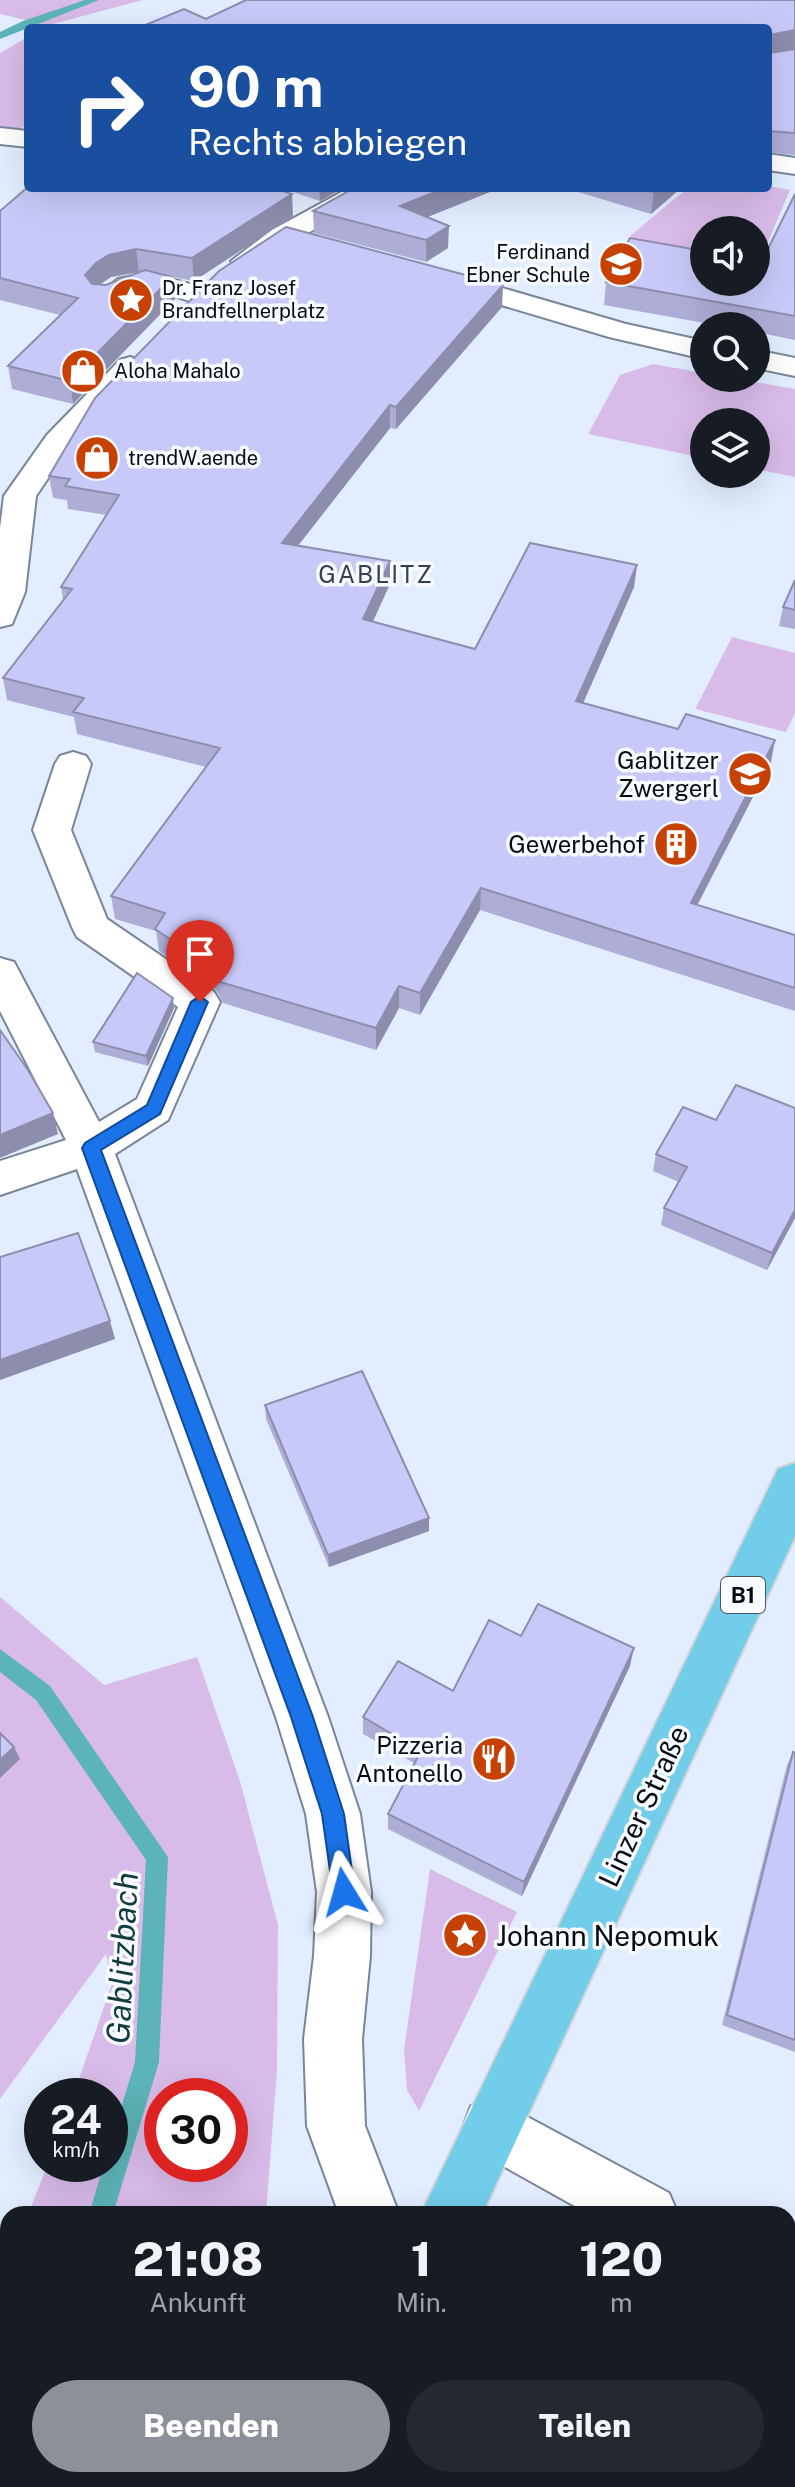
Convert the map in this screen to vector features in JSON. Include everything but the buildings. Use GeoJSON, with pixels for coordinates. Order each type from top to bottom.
{"type":"FeatureCollection","features":[{"type":"Feature","properties":{"kind":"main road","name":"Linzer Straße"},"geometry":{"type":"LineString","coordinates":[[455,2206],[795,1484]]}},
{"type":"Feature","properties":{"kind":"street"},"geometry":{"type":"LineString","coordinates":[[772,163],[795,166]]}},
{"type":"Feature","properties":{"kind":"street"},"geometry":{"type":"LineString","coordinates":[[177,317],[199,295],[282,236],[361,192]]}},
{"type":"Feature","properties":{"kind":"street"},"geometry":{"type":"LineString","coordinates":[[296,204],[322,213]]}},
{"type":"Feature","properties":{"kind":"street"},"geometry":{"type":"LineString","coordinates":[[282,236],[325,247]]}},
{"type":"Feature","properties":{"kind":"street"},"geometry":{"type":"LineString","coordinates":[[415,271],[619,331],[690,347]]}},
{"type":"Feature","properties":{"kind":"street"},"geometry":{"type":"LineString","coordinates":[[105,298],[130,282],[146,279],[199,295]]}},
{"type":"Feature","properties":{"kind":"street"},"geometry":{"type":"LineString","coordinates":[[0,617],[8,592],[20,496],[58,441],[145,351]]}},
{"type":"Feature","properties":{"kind":"street"},"geometry":{"type":"LineString","coordinates":[[770,362],[795,367]]}},
{"type":"Feature","properties":{"kind":"street"},"geometry":{"type":"LineString","coordinates":[[0,1178],[91,1148],[153,1109],[200,1002],[91,927],[52,830],[73,764]]}},
{"type":"Feature","properties":{"kind":"street"},"geometry":{"type":"LineString","coordinates":[[0,972],[91,1148],[302,1717],[333,1814],[344,1892],[342,1956],[333,2039],[336,2126],[366,2206]]}},
{"type":"Feature","properties":{"kind":"street"},"geometry":{"type":"LineString","coordinates":[[492,2127],[634,2206]]}},
{"type":"Feature","properties":{"kind":"shaded area"},"geometry":{"type":"Polygon","coordinates":[[[0,0],[143,0],[53,24],[0,14],[0,0]]]}},
{"type":"Feature","properties":{"kind":"shaded area"},"geometry":{"type":"Polygon","coordinates":[[[24,39],[24,126],[16,131],[0,129],[0,53],[24,39]]]}},
{"type":"Feature","properties":{"kind":"shaded area"},"geometry":{"type":"Polygon","coordinates":[[[772,187],[790,190],[770,237],[770,216],[690,216],[690,261],[644,247],[630,236],[683,192],[772,192],[772,187]]]}},
{"type":"Feature","properties":{"kind":"shaded area"},"geometry":{"type":"Polygon","coordinates":[[[653,364],[690,371],[690,392],[770,392],[770,385],[795,389],[795,477],[770,472],[770,408],[690,408],[690,455],[588,434],[620,375],[653,364]]]}},
{"type":"Feature","properties":{"kind":"shaded area"},"geometry":{"type":"Polygon","coordinates":[[[732,637],[795,653],[795,713],[786,732],[695,709],[732,637]]]}},
{"type":"Feature","properties":{"kind":"shaded area"},"geometry":{"type":"Polygon","coordinates":[[[0,1597],[104,1685],[197,1657],[240,1781],[278,1925],[277,2070],[267,2206],[31,2206],[41,2182],[128,2182],[128,2078],[79,2078],[112,1984],[106,1954],[0,2099],[0,1597]]]}},
{"type":"Feature","properties":{"kind":"shaded area"},"geometry":{"type":"Polygon","coordinates":[[[430,1869],[517,1912],[419,2111],[407,2090],[404,2050],[430,1869]]]}},
{"type":"Feature","properties":{"kind":"waterway","name":"Gablitzbach"},"geometry":{"type":"LineString","coordinates":[[0,36],[26,23],[94,0]]}},
{"type":"Feature","properties":{"kind":"waterway","name":"Gablitzbach"},"geometry":{"type":"LineString","coordinates":[[0,1659],[43,1693],[157,1857],[147,2062],[103,2206]]}},
{"type":"Feature","properties":{"kind":"place","name":"Ferdinand Ebner Schule"},"geometry":{"type":"Point","coordinates":[621,264]}},
{"type":"Feature","properties":{"kind":"place","name":"Dr. Franz Josef Brandfellnerplatz"},"geometry":{"type":"Point","coordinates":[131,300]}},
{"type":"Feature","properties":{"kind":"place","name":"Aloha Mahalo"},"geometry":{"type":"Point","coordinates":[83,371]}},
{"type":"Feature","properties":{"kind":"place","name":"trendW.aende"},"geometry":{"type":"Point","coordinates":[97,458]}},
{"type":"Feature","properties":{"kind":"place","name":"Gablitzer Zwergerl"},"geometry":{"type":"Point","coordinates":[750,774]}},
{"type":"Feature","properties":{"kind":"place","name":"Gewerbehof"},"geometry":{"type":"Point","coordinates":[676,844]}},
{"type":"Feature","properties":{"kind":"place","name":"Pizzeria Antonello"},"geometry":{"type":"Point","coordinates":[494,1759]}},
{"type":"Feature","properties":{"kind":"place","name":"Johann Nepomuk"},"geometry":{"type":"Point","coordinates":[465,1935]}},
{"type":"Feature","properties":{"kind":"district","name":"GABLITZ"},"geometry":{"type":"Point","coordinates":[376,574]}},
{"type":"Feature","properties":{"kind":"route"},"geometry":{"type":"LineString","coordinates":[[200,1002],[153,1109],[91,1148],[302,1717],[333,1814],[344,1892]]}}]}
